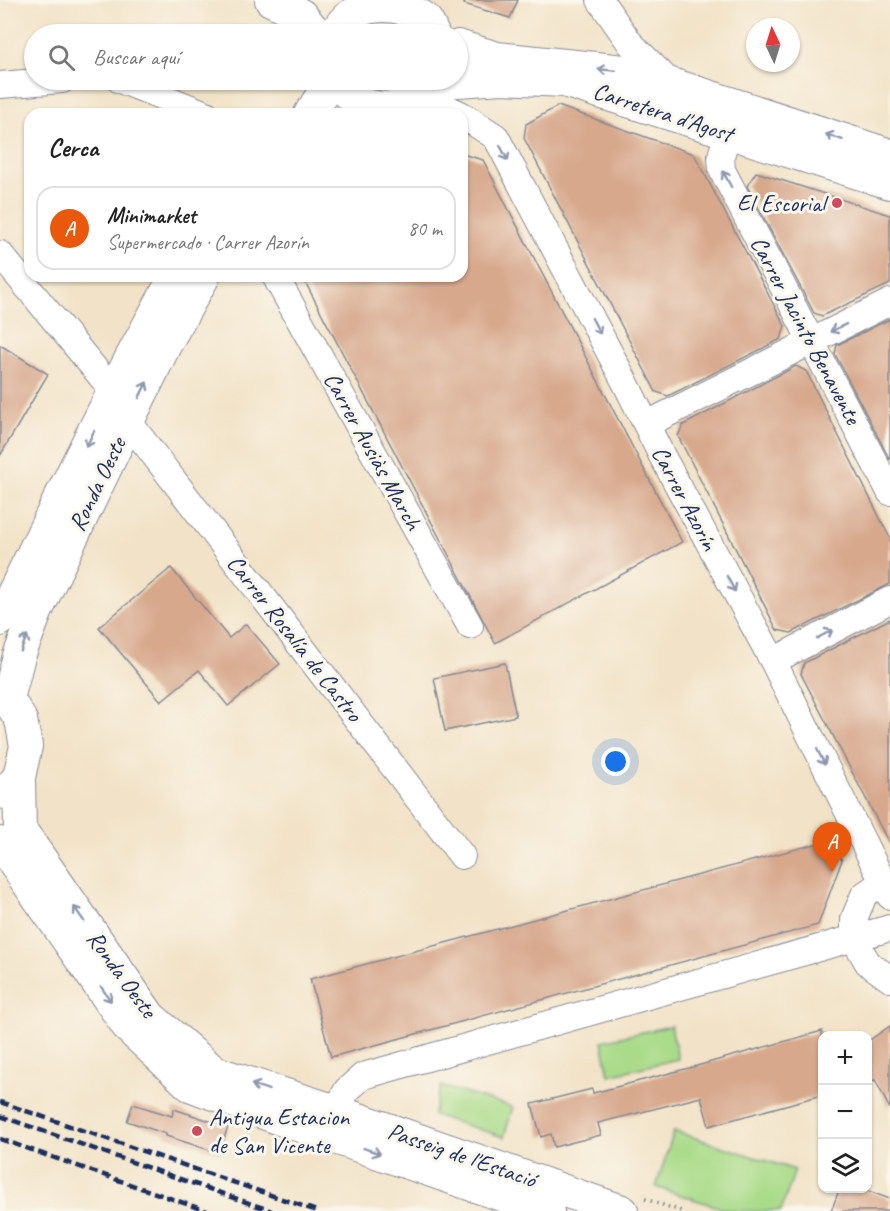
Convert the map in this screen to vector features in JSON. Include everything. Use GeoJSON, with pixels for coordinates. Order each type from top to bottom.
{"type":"FeatureCollection","features":[{"type":"Feature","properties":{"kind":"main road"},"geometry":{"type":"LineString","coordinates":[[271,0],[301,15],[309,24]]}},
{"type":"Feature","properties":{"kind":"main road"},"geometry":{"type":"LineString","coordinates":[[340,24],[347,2],[384,0],[406,5],[425,19],[428,24]]}},
{"type":"Feature","properties":{"kind":"main road","name":"Carretera d'Agost"},"geometry":{"type":"LineString","coordinates":[[468,49],[497,58],[624,71],[890,155]]}},
{"type":"Feature","properties":{"kind":"main road","name":"Carretera d'Agost"},"geometry":{"type":"LineString","coordinates":[[468,82],[502,78],[564,81],[890,183]]}},
{"type":"Feature","properties":{"kind":"main road"},"geometry":{"type":"LineString","coordinates":[[314,108],[326,90]]}},
{"type":"Feature","properties":{"kind":"main road"},"geometry":{"type":"LineString","coordinates":[[344,90],[356,100],[376,108]]}},
{"type":"Feature","properties":{"kind":"main road"},"geometry":{"type":"LineString","coordinates":[[391,108],[405,103],[422,90]]}},
{"type":"Feature","properties":{"kind":"main road","name":"Ronda Oeste"},"geometry":{"type":"LineString","coordinates":[[0,620],[114,392],[173,282]]}},
{"type":"Feature","properties":{"kind":"main road","name":"Ronda Oeste"},"geometry":{"type":"LineString","coordinates":[[201,282],[166,343],[128,421],[37,610],[19,656],[4,696],[21,720],[26,746],[10,788],[20,829],[150,1017],[214,1072],[336,1112]]}},
{"type":"Feature","properties":{"kind":"main road","name":"Ronda Oeste"},"geometry":{"type":"LineString","coordinates":[[0,843],[129,1028],[190,1085],[277,1118]]}},
{"type":"Feature","properties":{"kind":"main road","name":"Passeig de l'Estació"},"geometry":{"type":"LineString","coordinates":[[336,1112],[630,1204]]}},
{"type":"Feature","properties":{"kind":"main road","name":"Passeig de l'Estació"},"geometry":{"type":"LineString","coordinates":[[277,1118],[548,1211]]}},
{"type":"Feature","properties":{"kind":"street"},"geometry":{"type":"LineString","coordinates":[[600,0],[630,43],[671,84]]}},
{"type":"Feature","properties":{"kind":"street"},"geometry":{"type":"LineString","coordinates":[[0,85],[24,83]]}},
{"type":"Feature","properties":{"kind":"street"},"geometry":{"type":"LineString","coordinates":[[145,90],[191,108]]}},
{"type":"Feature","properties":{"kind":"street","name":"Carrer Azorín"},"geometry":{"type":"LineString","coordinates":[[432,90],[453,108]]}},
{"type":"Feature","properties":{"kind":"street","name":"Carrer Azorín"},"geometry":{"type":"LineString","coordinates":[[468,119],[496,137],[773,661],[886,889]]}},
{"type":"Feature","properties":{"kind":"street","name":"Carrer Jacinto Benavente"},"geometry":{"type":"LineString","coordinates":[[728,133],[721,156],[722,170],[890,492]]}},
{"type":"Feature","properties":{"kind":"street"},"geometry":{"type":"LineString","coordinates":[[0,254],[24,272]]}},
{"type":"Feature","properties":{"kind":"street"},"geometry":{"type":"LineString","coordinates":[[37,282],[114,392]]}},
{"type":"Feature","properties":{"kind":"street","name":"Carrer Ausiàs March"},"geometry":{"type":"LineString","coordinates":[[278,282],[470,626]]}},
{"type":"Feature","properties":{"kind":"street"},"geometry":{"type":"LineString","coordinates":[[647,424],[890,302]]}},
{"type":"Feature","properties":{"kind":"street","name":"Carrer Rosalía de Castro"},"geometry":{"type":"LineString","coordinates":[[128,421],[462,856]]}},
{"type":"Feature","properties":{"kind":"street"},"geometry":{"type":"LineString","coordinates":[[773,661],[890,600]]}},
{"type":"Feature","properties":{"kind":"street"},"geometry":{"type":"LineString","coordinates":[[886,889],[864,895],[854,919],[854,939],[868,963],[890,979]]}},
{"type":"Feature","properties":{"kind":"street"},"geometry":{"type":"LineString","coordinates":[[336,1112],[347,1090],[363,1076],[890,928]]}},
{"type":"Feature","properties":{"kind":"path"},"geometry":{"type":"LineString","coordinates":[[630,1204],[681,1211]]}},
{"type":"Feature","properties":{"kind":"green space"},"geometry":{"type":"Polygon","coordinates":[[[671,1026],[678,1059],[609,1075],[602,1041],[671,1026]]]}},
{"type":"Feature","properties":{"kind":"green space"},"geometry":{"type":"Polygon","coordinates":[[[441,1086],[513,1107],[504,1137],[433,1115],[441,1086]]]}},
{"type":"Feature","properties":{"kind":"green space"},"geometry":{"type":"Polygon","coordinates":[[[674,1131],[795,1170],[781,1211],[730,1211],[656,1187],[674,1131]]]}},
{"type":"Feature","properties":{"kind":"building"},"geometry":{"type":"Polygon","coordinates":[[[465,0],[518,0],[510,18],[464,4],[465,0]]]}},
{"type":"Feature","properties":{"kind":"building"},"geometry":{"type":"Polygon","coordinates":[[[558,106],[694,154],[785,326],[781,339],[668,396],[656,392],[524,138],[526,124],[558,106]]]}},
{"type":"Feature","properties":{"kind":"building"},"geometry":{"type":"Polygon","coordinates":[[[468,156],[483,160],[682,542],[495,643],[305,282],[468,282],[468,156]]]}},
{"type":"Feature","properties":{"kind":"building"},"geometry":{"type":"Polygon","coordinates":[[[756,172],[890,215],[890,284],[822,316],[814,313],[747,186],[756,172]]]}},
{"type":"Feature","properties":{"kind":"building"},"geometry":{"type":"Polygon","coordinates":[[[890,319],[890,460],[835,354],[837,345],[890,319]]]}},
{"type":"Feature","properties":{"kind":"building"},"geometry":{"type":"Polygon","coordinates":[[[0,345],[48,374],[0,456],[0,345]]]}},
{"type":"Feature","properties":{"kind":"building"},"geometry":{"type":"Polygon","coordinates":[[[796,366],[806,371],[890,538],[890,584],[791,633],[777,630],[678,436],[683,425],[796,366]]]}},
{"type":"Feature","properties":{"kind":"building"},"geometry":{"type":"Polygon","coordinates":[[[171,568],[229,638],[246,624],[280,664],[228,706],[199,670],[161,701],[99,627],[171,568]]]}},
{"type":"Feature","properties":{"kind":"building"},"geometry":{"type":"Polygon","coordinates":[[[890,619],[890,845],[801,674],[804,663],[890,619]]]}},
{"type":"Feature","properties":{"kind":"building"},"geometry":{"type":"Polygon","coordinates":[[[505,663],[516,716],[445,731],[434,678],[505,663]]]}},
{"type":"Feature","properties":{"kind":"building"},"geometry":{"type":"Polygon","coordinates":[[[830,840],[842,860],[818,925],[331,1057],[310,979],[830,840]]]}},
{"type":"Feature","properties":{"kind":"building"},"geometry":{"type":"Polygon","coordinates":[[[890,1026],[890,1109],[875,1080],[872,1081],[872,1039],[890,1026]]]}},
{"type":"Feature","properties":{"kind":"building"},"geometry":{"type":"Polygon","coordinates":[[[818,1032],[818,1096],[709,1126],[701,1097],[598,1123],[601,1135],[554,1147],[551,1134],[541,1137],[532,1104],[592,1089],[593,1093],[818,1032]]]}},
{"type":"Feature","properties":{"kind":"building","name":"Antigua Estacion de San Vicente"},"geometry":{"type":"Polygon","coordinates":[[[133,1104],[172,1116],[174,1109],[228,1127],[219,1153],[127,1121],[133,1104]]]}},
{"type":"Feature","properties":{"kind":"building"},"geometry":{"type":"Polygon","coordinates":[[[872,1192],[890,1199],[890,1211],[831,1211],[838,1193],[872,1192]]]}},
{"type":"Feature","properties":{"kind":"railway"},"geometry":{"type":"LineString","coordinates":[[0,1102],[317,1211]]}},
{"type":"Feature","properties":{"kind":"railway"},"geometry":{"type":"LineString","coordinates":[[0,1116],[272,1211]]}},
{"type":"Feature","properties":{"kind":"railway"},"geometry":{"type":"LineString","coordinates":[[0,1139],[207,1211]]}},
{"type":"Feature","properties":{"kind":"place","name":"El Escorial"},"geometry":{"type":"Point","coordinates":[837,203]}},
{"type":"Feature","properties":{"kind":"place","name":"Minimarket"},"geometry":{"type":"Point","coordinates":[832,872]}},
{"type":"Feature","properties":{"kind":"place","name":"Antigua Estacion de San Vicente"},"geometry":{"type":"Point","coordinates":[197,1131]}}]}
